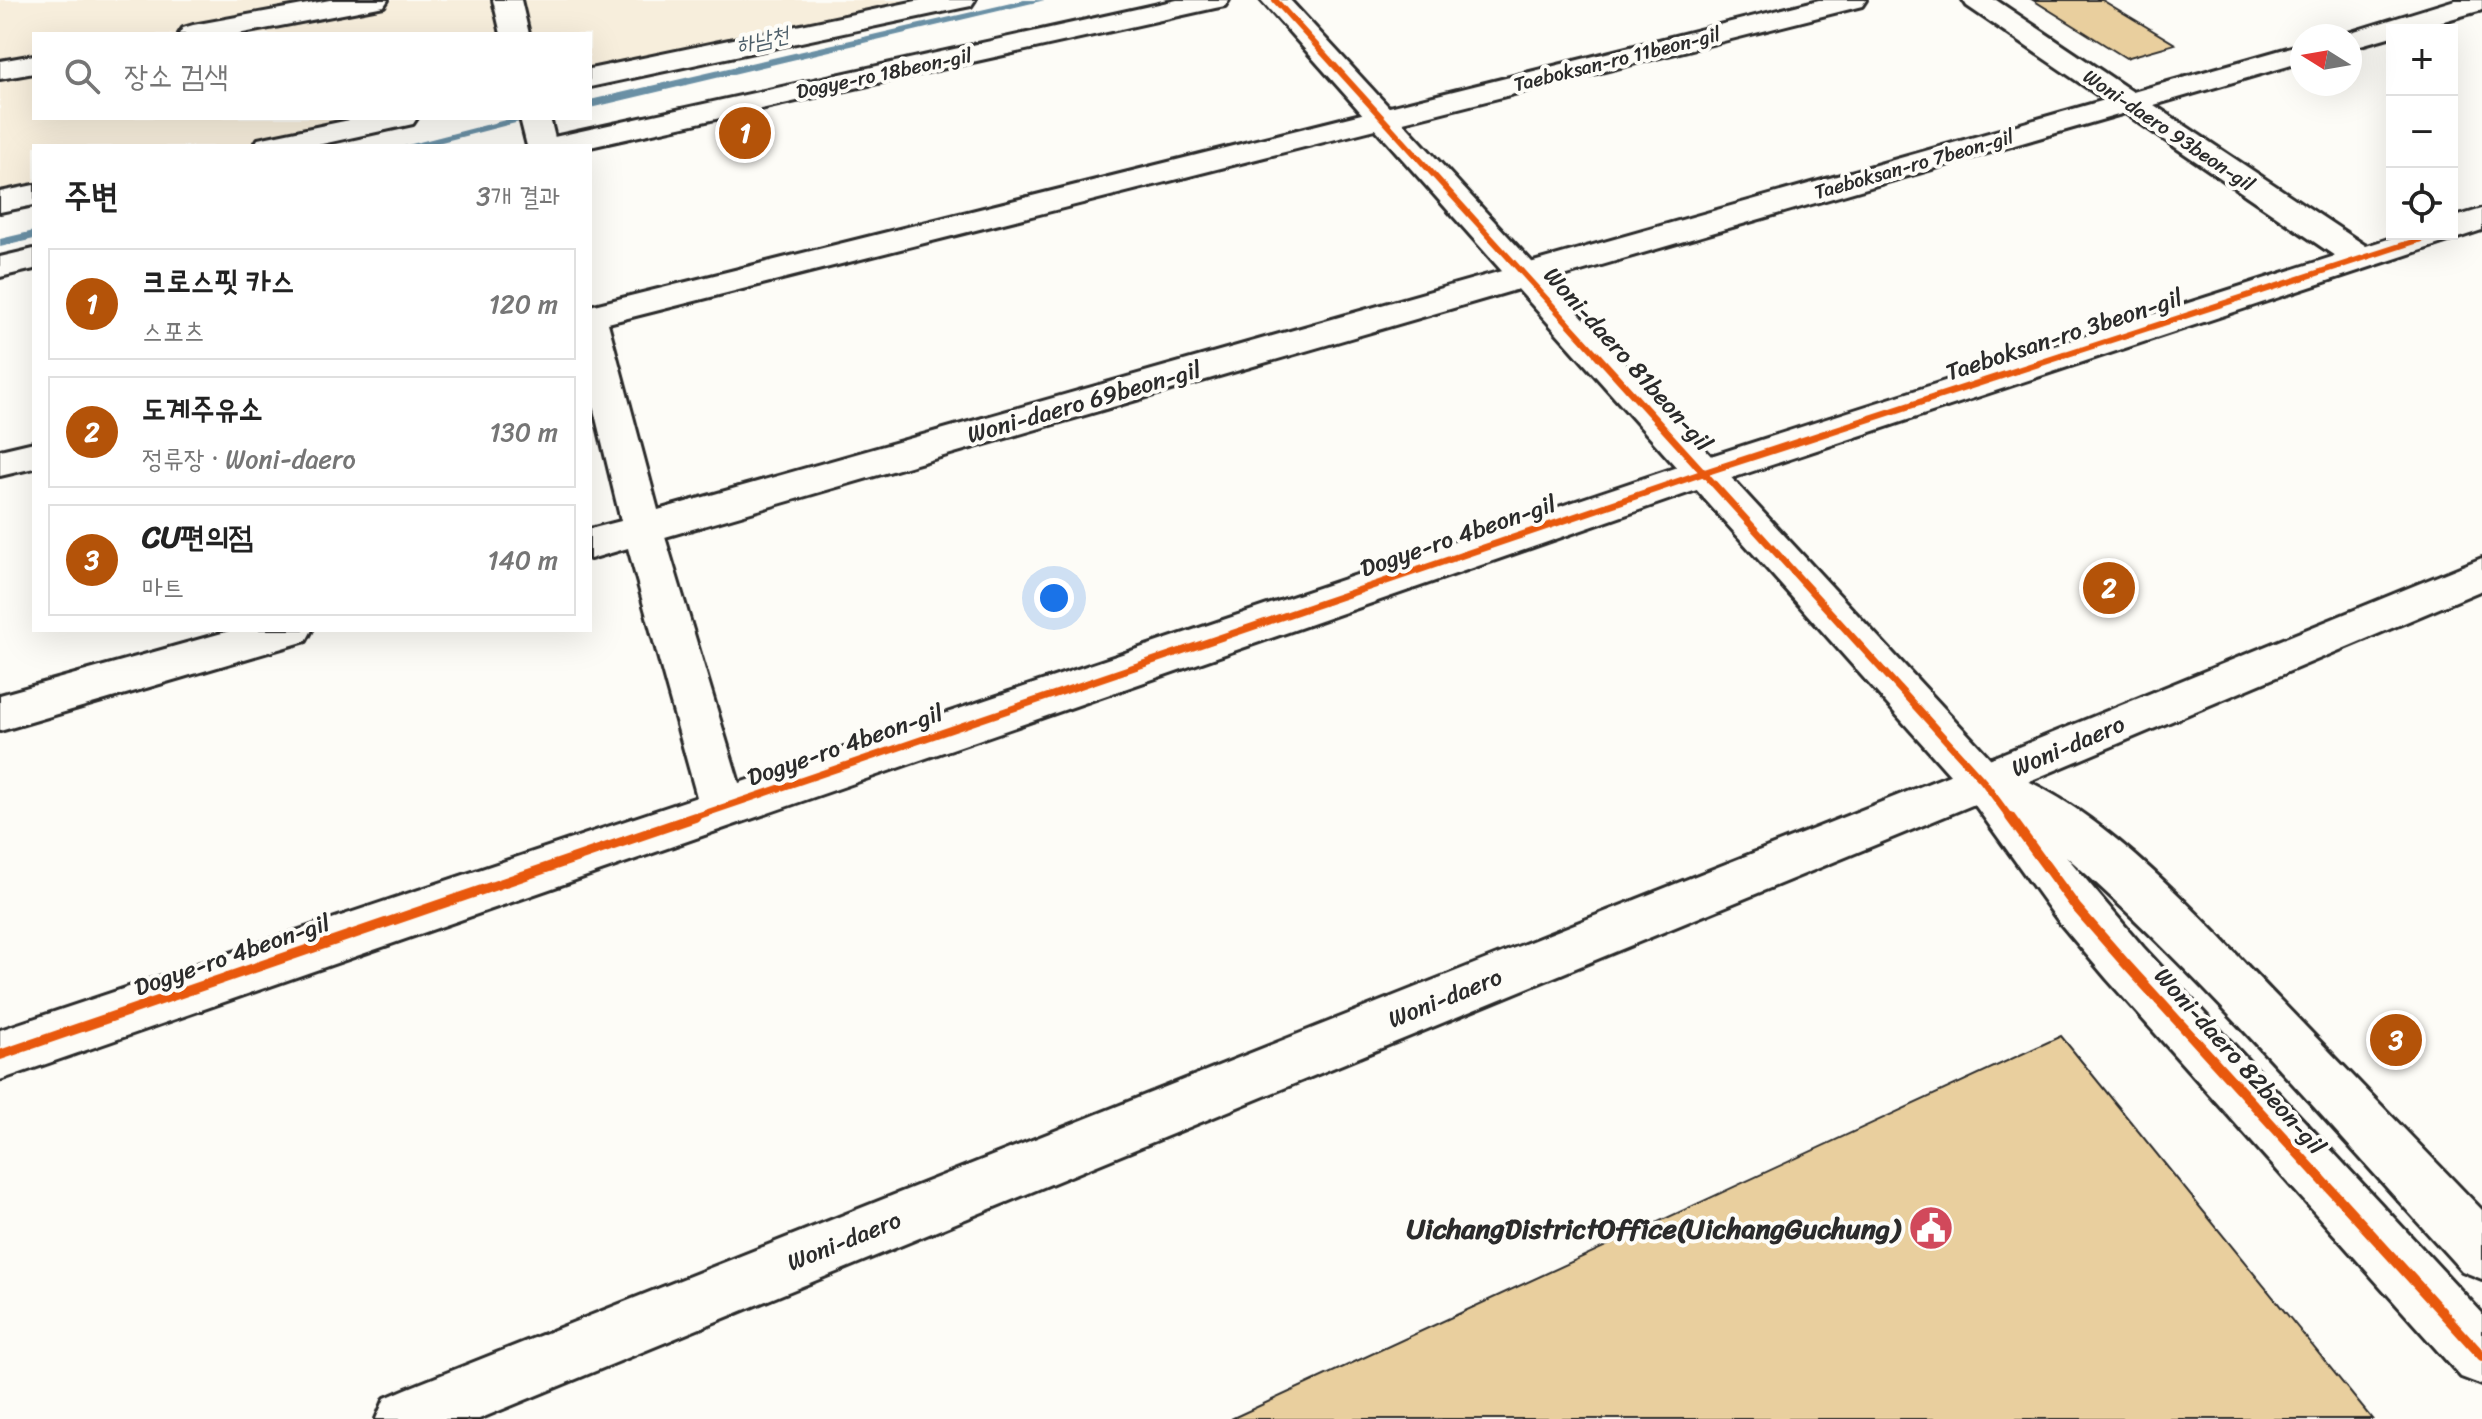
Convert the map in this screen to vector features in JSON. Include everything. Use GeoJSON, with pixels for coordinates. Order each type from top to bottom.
{"type":"FeatureCollection","features":[{"type":"Feature","properties":{"kind":"street"},"geometry":{"type":"LineString","coordinates":[[204,32],[374,0]]}},
{"type":"Feature","properties":{"kind":"street"},"geometry":{"type":"LineString","coordinates":[[507,0],[515,32]]}},
{"type":"Feature","properties":{"kind":"street"},"geometry":{"type":"LineString","coordinates":[[592,78],[961,0]]}},
{"type":"Feature","properties":{"kind":"street","name":"Dogye-ro 18beon-gil"},"geometry":{"type":"LineString","coordinates":[[543,137],[1215,0]]}},
{"type":"Feature","properties":{"kind":"street","name":"Woni-daero 81beon-gil"},"geometry":{"type":"LineString","coordinates":[[1275,0],[1983,781]]}},
{"type":"Feature","properties":{"kind":"street","name":"Taeboksan-ro 11beon-gil"},"geometry":{"type":"LineString","coordinates":[[1382,117],[1852,0]]}},
{"type":"Feature","properties":{"kind":"street","name":"Woni-daero 93beon-gil"},"geometry":{"type":"LineString","coordinates":[[1977,0],[2362,259]]}},
{"type":"Feature","properties":{"kind":"street"},"geometry":{"type":"LineString","coordinates":[[2362,36],[2482,1]]}},
{"type":"Feature","properties":{"kind":"street","name":"Taeboksan-ro 7beon-gil"},"geometry":{"type":"LineString","coordinates":[[1526,276],[2290,56]]}},
{"type":"Feature","properties":{"kind":"street"},"geometry":{"type":"LineString","coordinates":[[0,70],[32,64]]}},
{"type":"Feature","properties":{"kind":"street"},"geometry":{"type":"LineString","coordinates":[[592,318],[1382,117]]}},
{"type":"Feature","properties":{"kind":"street"},"geometry":{"type":"LineString","coordinates":[[278,144],[392,120]]}},
{"type":"Feature","properties":{"kind":"street"},"geometry":{"type":"LineString","coordinates":[[0,202],[32,195]]}},
{"type":"Feature","properties":{"kind":"street"},"geometry":{"type":"LineString","coordinates":[[2458,227],[2482,219]]}},
{"type":"Feature","properties":{"kind":"street","name":"Taeboksan-ro 3beon-gil"},"geometry":{"type":"LineString","coordinates":[[1703,473],[2419,240]]}},
{"type":"Feature","properties":{"kind":"street"},"geometry":{"type":"LineString","coordinates":[[0,267],[32,259]]}},
{"type":"Feature","properties":{"kind":"street","name":"Woni-daero 69beon-gil"},"geometry":{"type":"LineString","coordinates":[[592,543],[1526,276]]}},
{"type":"Feature","properties":{"kind":"street"},"geometry":{"type":"LineString","coordinates":[[592,327],[643,529],[723,808]]}},
{"type":"Feature","properties":{"kind":"street"},"geometry":{"type":"LineString","coordinates":[[0,463],[32,455]]}},
{"type":"Feature","properties":{"kind":"street","name":"Dogye-ro 4beon-gil"},"geometry":{"type":"LineString","coordinates":[[0,1055],[1703,473]]}},
{"type":"Feature","properties":{"kind":"street","name":"Woni-daero"},"geometry":{"type":"LineString","coordinates":[[406,1419],[1983,781],[2482,573]]}},
{"type":"Feature","properties":{"kind":"street"},"geometry":{"type":"LineString","coordinates":[[0,713],[284,632]]}},
{"type":"Feature","properties":{"kind":"street","name":"Woni-daero 82beon-gil"},"geometry":{"type":"LineString","coordinates":[[1983,781],[2060,822],[2135,887],[2217,969],[2482,1251]]}},
{"type":"Feature","properties":{"kind":"street","name":"Woni-daero 82beon-gil"},"geometry":{"type":"LineString","coordinates":[[1983,781],[2076,907],[2482,1356]]}},
{"type":"Feature","properties":{"kind":"shaded area"},"geometry":{"type":"Polygon","coordinates":[[[0,0],[939,0],[592,73],[592,32],[32,32],[32,120],[368,120],[254,144],[32,144],[32,190],[0,198],[0,0]]]}},
{"type":"Feature","properties":{"kind":"building"},"geometry":{"type":"Polygon","coordinates":[[[2033,0],[2102,0],[2175,44],[2126,58],[2033,0]]]}},
{"type":"Feature","properties":{"kind":"building","name":"UichangDistrictOffice(UichangGuchung)"},"geometry":{"type":"Polygon","coordinates":[[[2061,1036],[2372,1419],[1231,1419],[2061,1036]]]}},
{"type":"Feature","properties":{"kind":"waterway","name":"하남천"},"geometry":{"type":"LineString","coordinates":[[592,104],[1039,0]]}},
{"type":"Feature","properties":{"kind":"waterway","name":"하남천"},"geometry":{"type":"LineString","coordinates":[[418,144],[520,120]]}},
{"type":"Feature","properties":{"kind":"waterway","name":"하남천"},"geometry":{"type":"LineString","coordinates":[[0,243],[32,235]]}},
{"type":"Feature","properties":{"kind":"cycle path"},"geometry":{"type":"LineString","coordinates":[[1275,0],[1983,781],[2076,907],[2482,1356]]}},
{"type":"Feature","properties":{"kind":"cycle path"},"geometry":{"type":"LineString","coordinates":[[0,1055],[1703,473],[2419,240]]}},
{"type":"Feature","properties":{"kind":"place","name":"크로스핏 카스"},"geometry":{"type":"Point","coordinates":[745,133]}},
{"type":"Feature","properties":{"kind":"place","name":"도계주유소"},"geometry":{"type":"Point","coordinates":[2109,588]}},
{"type":"Feature","properties":{"kind":"place","name":"CU편의점"},"geometry":{"type":"Point","coordinates":[2396,1040]}},
{"type":"Feature","properties":{"kind":"place","name":"UichangDistrictOffice(UichangGuchung)"},"geometry":{"type":"Point","coordinates":[1931,1228]}}]}
